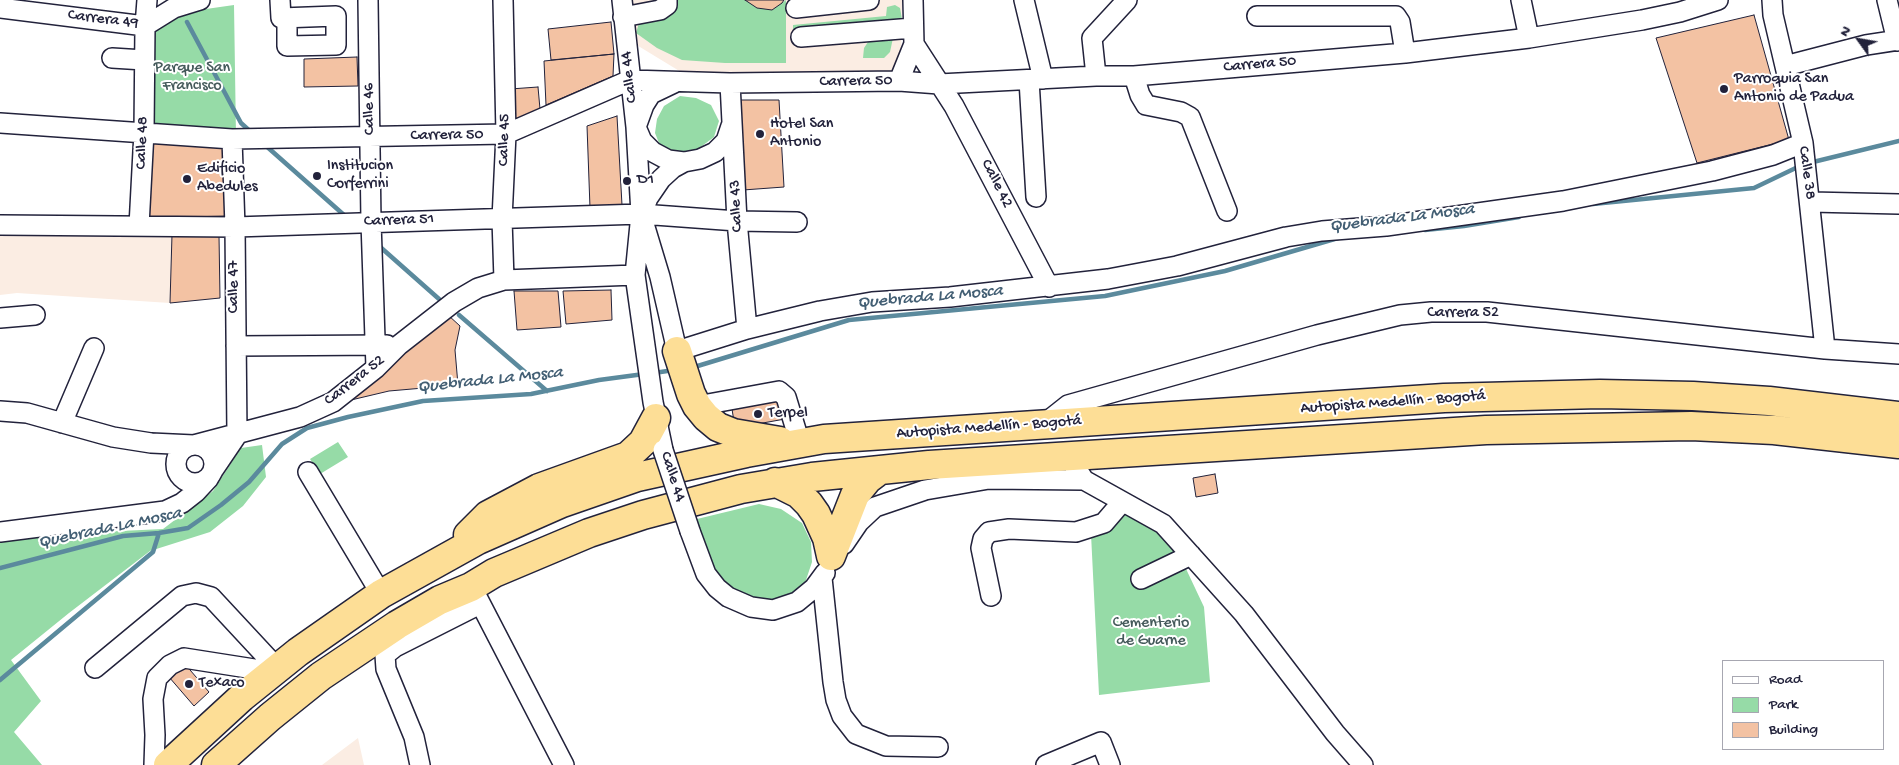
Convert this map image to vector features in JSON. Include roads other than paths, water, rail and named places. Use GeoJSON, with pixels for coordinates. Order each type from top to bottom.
{"type":"FeatureCollection","features":[{"type":"Feature","properties":{"kind":"highway"},"geometry":{"type":"LineString","coordinates":[[678,355],[694,400],[706,417],[718,426],[733,433],[796,443]]}},
{"type":"Feature","properties":{"kind":"highway","name":"Autopista Medellín - Bogotá"},"geometry":{"type":"LineString","coordinates":[[168,765],[242,697],[275,670],[381,594],[478,540],[524,519],[637,477],[796,443],[860,436],[1444,398],[1600,394],[1760,400],[1899,416]]}},
{"type":"Feature","properties":{"kind":"highway"},"geometry":{"type":"LineString","coordinates":[[448,557],[470,532],[488,516],[510,502],[539,488],[628,456],[643,442],[655,410]]}},
{"type":"Feature","properties":{"kind":"highway","name":"Autopista Medellín - Bogotá"},"geometry":{"type":"LineString","coordinates":[[216,765],[270,717],[333,667],[390,629],[440,600],[476,595],[494,573],[607,527],[711,496],[775,482],[929,465],[1486,430],[1690,426],[1774,430],[1899,444]]}},
{"type":"Feature","properties":{"kind":"highway"},"geometry":{"type":"LineString","coordinates":[[827,567],[856,495],[868,479],[880,470]]}},
{"type":"Feature","properties":{"kind":"highway"},"geometry":{"type":"LineString","coordinates":[[775,482],[799,494],[816,514],[827,538],[827,567]]}},
{"type":"Feature","properties":{"kind":"street","name":"Calle 48"},"geometry":{"type":"LineString","coordinates":[[139,226],[144,132],[144,26],[147,0]]}},
{"type":"Feature","properties":{"kind":"street"},"geometry":{"type":"LineString","coordinates":[[280,0],[280,18],[287,18]]}},
{"type":"Feature","properties":{"kind":"street","name":"Calle 46"},"geometry":{"type":"LineString","coordinates":[[368,0],[371,222],[376,368]]}},
{"type":"Feature","properties":{"kind":"street","name":"Calle 45"},"geometry":{"type":"LineString","coordinates":[[503,0],[506,134],[502,219],[504,280]]}},
{"type":"Feature","properties":{"kind":"street"},"geometry":{"type":"LineString","coordinates":[[622,8],[660,10],[667,5],[667,0]]}},
{"type":"Feature","properties":{"kind":"street"},"geometry":{"type":"LineString","coordinates":[[796,8],[869,0]]}},
{"type":"Feature","properties":{"kind":"street"},"geometry":{"type":"LineString","coordinates":[[899,81],[914,36],[913,0]]}},
{"type":"Feature","properties":{"kind":"street"},"geometry":{"type":"LineString","coordinates":[[1024,0],[1036,79],[1036,197]]}},
{"type":"Feature","properties":{"kind":"street"},"geometry":{"type":"LineString","coordinates":[[1521,0],[1529,38]]}},
{"type":"Feature","properties":{"kind":"street","name":"Carrera 50"},"geometry":{"type":"LineString","coordinates":[[0,122],[239,139],[506,134],[630,80],[730,83],[899,81],[939,84],[1096,76],[1134,76],[1405,53],[1529,38],[1642,20],[1680,12],[1718,0]]}},
{"type":"Feature","properties":{"kind":"street","name":"Calle 38"},"geometry":{"type":"LineString","coordinates":[[1772,0],[1773,15],[1804,147],[1825,349]]}},
{"type":"Feature","properties":{"kind":"street"},"geometry":{"type":"LineString","coordinates":[[1785,66],[1866,45],[1898,41],[1887,0]]}},
{"type":"Feature","properties":{"kind":"street","name":"Carrera 49"},"geometry":{"type":"LineString","coordinates":[[0,8],[144,26],[174,8],[197,1]]}},
{"type":"Feature","properties":{"kind":"street"},"geometry":{"type":"LineString","coordinates":[[1096,76],[1092,38],[1121,4]]}},
{"type":"Feature","properties":{"kind":"street","name":"Calle 44"},"geometry":{"type":"LineString","coordinates":[[622,8],[636,127],[641,214],[636,276],[655,410],[663,450],[690,531],[706,574],[717,588],[728,597],[745,605],[773,610],[786,607],[806,596],[860,522],[874,507],[925,490],[989,479],[1084,480]]}},
{"type":"Feature","properties":{"kind":"street"},"geometry":{"type":"LineString","coordinates":[[1256,16],[1396,16],[1400,22],[1405,53]]}},
{"type":"Feature","properties":{"kind":"street"},"geometry":{"type":"LineString","coordinates":[[801,37],[914,36]]}},
{"type":"Feature","properties":{"kind":"street","name":"Calle 42"},"geometry":{"type":"LineString","coordinates":[[914,36],[939,84],[954,106],[1049,286]]}},
{"type":"Feature","properties":{"kind":"street"},"geometry":{"type":"LineString","coordinates":[[112,58],[144,60]]}},
{"type":"Feature","properties":{"kind":"street"},"geometry":{"type":"LineString","coordinates":[[1134,76],[1140,95],[1146,105],[1181,112],[1190,117],[1226,211]]}},
{"type":"Feature","properties":{"kind":"street"},"geometry":{"type":"LineString","coordinates":[[683,81],[708,86],[721,97],[733,119],[726,141],[715,152],[700,159],[684,162],[668,160],[653,152],[642,141],[636,127],[644,105],[651,94],[683,81]]}},
{"type":"Feature","properties":{"kind":"street","name":"Calle 43"},"geometry":{"type":"LineString","coordinates":[[730,83],[737,221],[747,329]]}},
{"type":"Feature","properties":{"kind":"street","name":"Calle 47"},"geometry":{"type":"LineString","coordinates":[[237,435],[235,227],[239,139]]}},
{"type":"Feature","properties":{"kind":"street"},"geometry":{"type":"LineString","coordinates":[[678,355],[747,329],[820,311],[872,302],[950,297],[1108,279],[1177,266],[1286,237],[1322,231],[1386,226],[1563,201],[1712,171],[1804,147]]}},
{"type":"Feature","properties":{"kind":"street"},"geometry":{"type":"LineString","coordinates":[[641,214],[648,198],[661,179],[673,168],[684,162]]}},
{"type":"Feature","properties":{"kind":"street"},"geometry":{"type":"LineString","coordinates":[[1810,195],[1899,204]]}},
{"type":"Feature","properties":{"kind":"street","name":"Calle 44"},"geometry":{"type":"LineString","coordinates":[[641,214],[660,277],[678,355]]}},
{"type":"Feature","properties":{"kind":"street","name":"Carrera 51"},"geometry":{"type":"LineString","coordinates":[[0,225],[235,227],[641,214],[737,221],[797,222]]}},
{"type":"Feature","properties":{"kind":"street","name":"Carrera 52"},"geometry":{"type":"LineString","coordinates":[[0,411],[27,413],[113,437],[194,445],[300,417],[333,402],[454,302],[478,288],[504,280],[636,276]]}},
{"type":"Feature","properties":{"kind":"street","name":"Carrera 52"},"geometry":{"type":"LineString","coordinates":[[1043,425],[1068,405],[1316,335],[1400,315],[1431,312],[1487,312],[1825,349],[1899,354]]}},
{"type":"Feature","properties":{"kind":"street"},"geometry":{"type":"LineString","coordinates":[[0,318],[35,315]]}},
{"type":"Feature","properties":{"kind":"street"},"geometry":{"type":"LineString","coordinates":[[236,346],[400,345]]}},
{"type":"Feature","properties":{"kind":"street"},"geometry":{"type":"LineString","coordinates":[[62,423],[94,348]]}},
{"type":"Feature","properties":{"kind":"street"},"geometry":{"type":"LineString","coordinates":[[694,400],[779,391],[786,396],[796,443]]}},
{"type":"Feature","properties":{"kind":"street"},"geometry":{"type":"LineString","coordinates":[[0,532],[165,511],[182,503],[196,492],[237,435]]}},
{"type":"Feature","properties":{"kind":"street"},"geometry":{"type":"LineString","coordinates":[[165,511],[173,500],[178,487],[176,461],[178,455],[188,446],[194,445],[204,447],[212,454],[214,459],[211,473],[204,481],[192,483],[186,481],[178,473]]}},
{"type":"Feature","properties":{"kind":"street"},"geometry":{"type":"LineString","coordinates":[[1069,457],[1084,480],[1163,524],[1244,614],[1335,733],[1362,765]]}},
{"type":"Feature","properties":{"kind":"street"},"geometry":{"type":"LineString","coordinates":[[308,472],[381,594]]}},
{"type":"Feature","properties":{"kind":"street"},"geometry":{"type":"LineString","coordinates":[[992,596],[981,548],[983,539],[989,532],[1009,529],[1076,532],[1104,524],[1122,502]]}},
{"type":"Feature","properties":{"kind":"street"},"geometry":{"type":"LineString","coordinates":[[1141,579],[1191,555]]}},
{"type":"Feature","properties":{"kind":"street"},"geometry":{"type":"LineString","coordinates":[[827,567],[833,682],[836,700],[842,716],[856,734],[886,746],[938,746]]}},
{"type":"Feature","properties":{"kind":"street"},"geometry":{"type":"LineString","coordinates":[[95,668],[182,596],[196,593],[210,598],[275,670]]}},
{"type":"Feature","properties":{"kind":"street"},"geometry":{"type":"LineString","coordinates":[[420,765],[414,737],[386,669],[385,655],[476,595],[564,765]]}},
{"type":"Feature","properties":{"kind":"street"},"geometry":{"type":"LineString","coordinates":[[154,765],[153,699],[157,678],[170,665],[184,658],[275,670]]}},
{"type":"Feature","properties":{"kind":"street"},"geometry":{"type":"LineString","coordinates":[[1046,765],[1101,742],[1110,765]]}},
{"type":"Feature","properties":{"kind":"waterway"},"geometry":{"type":"LineString","coordinates":[[187,22],[241,123],[252,133]]}},
{"type":"Feature","properties":{"kind":"waterway","name":"Quebrada La Mosca"},"geometry":{"type":"LineString","coordinates":[[1809,163],[1899,141]]}},
{"type":"Feature","properties":{"kind":"waterway"},"geometry":{"type":"LineString","coordinates":[[265,145],[344,215]]}},
{"type":"Feature","properties":{"kind":"waterway","name":"Quebrada La Mosca"},"geometry":{"type":"LineString","coordinates":[[1593,204],[1754,188],[1802,165]]}},
{"type":"Feature","properties":{"kind":"waterway","name":"Quebrada La Mosca"},"geometry":{"type":"LineString","coordinates":[[1425,230],[1519,217]]}},
{"type":"Feature","properties":{"kind":"waterway","name":"Quebrada La Mosca"},"geometry":{"type":"LineString","coordinates":[[691,368],[849,320],[1105,296],[1225,271],[1338,238]]}},
{"type":"Feature","properties":{"kind":"waterway"},"geometry":{"type":"LineString","coordinates":[[378,245],[439,299]]}},
{"type":"Feature","properties":{"kind":"waterway"},"geometry":{"type":"LineString","coordinates":[[459,315],[547,391]]}},
{"type":"Feature","properties":{"kind":"waterway","name":"Quebrada La Mosca"},"geometry":{"type":"LineString","coordinates":[[654,373],[674,370]]}},
{"type":"Feature","properties":{"kind":"waterway","name":"Quebrada La Mosca"},"geometry":{"type":"LineString","coordinates":[[0,568],[123,536],[188,528],[221,505],[249,482],[282,444],[307,428],[423,401],[531,394],[599,380],[644,374]]}},
{"type":"Feature","properties":{"kind":"waterway"},"geometry":{"type":"LineString","coordinates":[[0,680],[153,552],[159,533]]}},
{"type":"Feature","properties":{"kind":"place","name":"Parroquia San Antonio de Padua"},"geometry":{"type":"Point","coordinates":[1724,89]}},
{"type":"Feature","properties":{"kind":"place","name":"Hotel San Antonio"},"geometry":{"type":"Point","coordinates":[760,134]}},
{"type":"Feature","properties":{"kind":"place","name":"Institucion Corferrini"},"geometry":{"type":"Point","coordinates":[317,176]}},
{"type":"Feature","properties":{"kind":"place","name":"Edificio Abedules"},"geometry":{"type":"Point","coordinates":[187,179]}},
{"type":"Feature","properties":{"kind":"place","name":"D1"},"geometry":{"type":"Point","coordinates":[627,181]}},
{"type":"Feature","properties":{"kind":"place","name":"Terpel"},"geometry":{"type":"Point","coordinates":[758,414]}},
{"type":"Feature","properties":{"kind":"place","name":"Texaco"},"geometry":{"type":"Point","coordinates":[189,684]}},
{"type":"Feature","properties":{"kind":"park label","name":"Parque San Francisco"},"geometry":{"type":"Point","coordinates":[192,78]}},
{"type":"Feature","properties":{"kind":"park label","name":"Cementerio de Guarne"},"geometry":{"type":"Point","coordinates":[1151,633]}}]}
